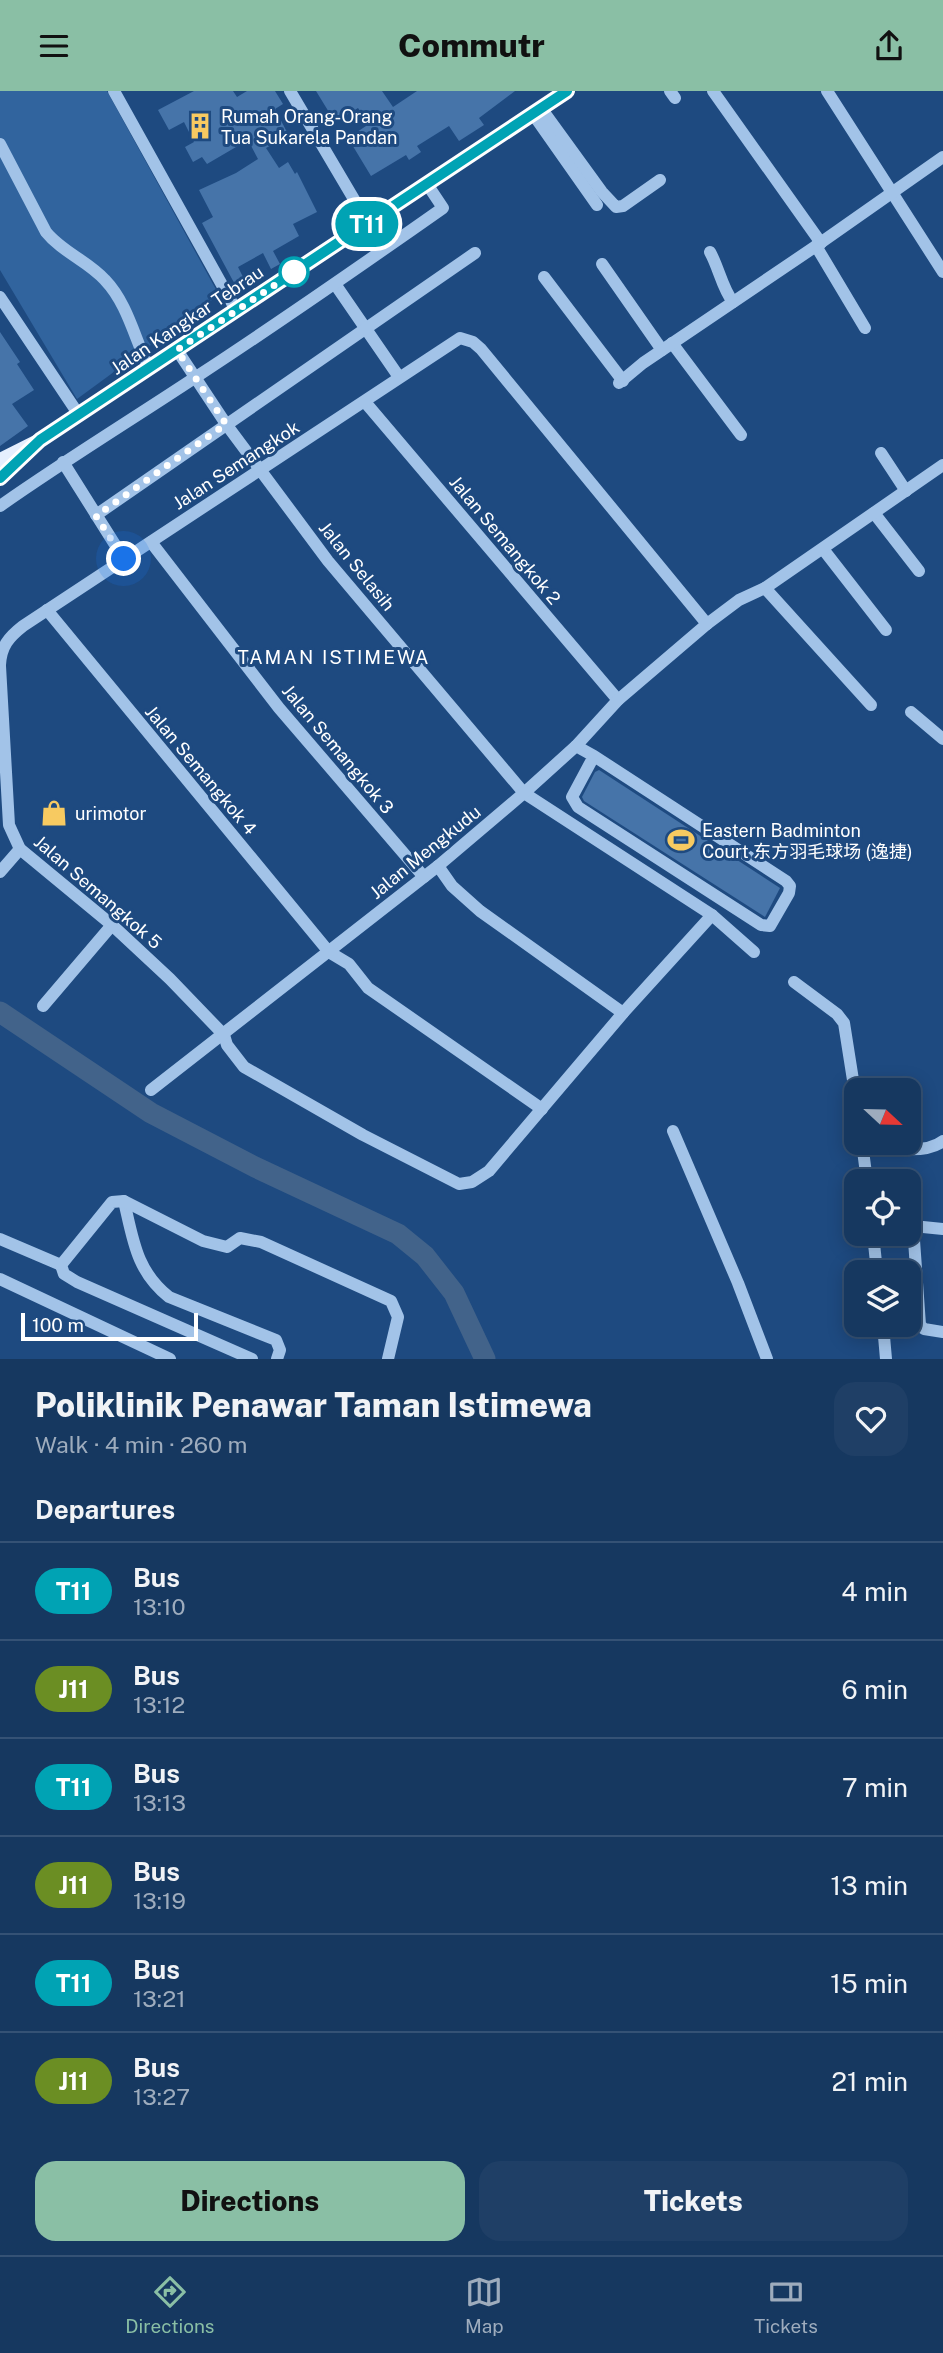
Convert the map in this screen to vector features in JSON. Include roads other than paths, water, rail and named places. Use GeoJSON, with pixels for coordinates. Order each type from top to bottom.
{"type":"FeatureCollection","features":[{"type":"Feature","properties":{"kind":"main road","name":"Jalan Kangkar Tebrau"},"geometry":{"type":"LineString","coordinates":[[0,460],[40,440],[79,415],[567,91]]}},
{"type":"Feature","properties":{"kind":"main road"},"geometry":{"type":"LineString","coordinates":[[0,478],[40,440]]}},
{"type":"Feature","properties":{"kind":"street"},"geometry":{"type":"LineString","coordinates":[[114,91],[236,310]]}},
{"type":"Feature","properties":{"kind":"street"},"geometry":{"type":"LineString","coordinates":[[713,91],[818,245],[865,328]]}},
{"type":"Feature","properties":{"kind":"street"},"geometry":{"type":"LineString","coordinates":[[827,91],[943,272]]}},
{"type":"Feature","properties":{"kind":"street"},"geometry":{"type":"LineString","coordinates":[[292,92],[368,223]]}},
{"type":"Feature","properties":{"kind":"street"},"geometry":{"type":"LineString","coordinates":[[537,111],[616,207],[623,206],[660,180]]}},
{"type":"Feature","properties":{"kind":"street"},"geometry":{"type":"LineString","coordinates":[[537,111],[597,205]]}},
{"type":"Feature","properties":{"kind":"street"},"geometry":{"type":"LineString","coordinates":[[0,144],[46,232],[54,242],[105,280],[117,295],[149,368]]}},
{"type":"Feature","properties":{"kind":"street"},"geometry":{"type":"LineString","coordinates":[[544,277],[621,382],[667,347],[943,157]]}},
{"type":"Feature","properties":{"kind":"street"},"geometry":{"type":"LineString","coordinates":[[0,506],[335,284],[443,208],[427,184]]}},
{"type":"Feature","properties":{"kind":"street"},"geometry":{"type":"LineString","coordinates":[[710,252],[733,302]]}},
{"type":"Feature","properties":{"kind":"street"},"geometry":{"type":"LineString","coordinates":[[96,516],[475,253]]}},
{"type":"Feature","properties":{"kind":"street"},"geometry":{"type":"LineString","coordinates":[[602,264],[741,435]]}},
{"type":"Feature","properties":{"kind":"street"},"geometry":{"type":"LineString","coordinates":[[335,284],[399,377]]}},
{"type":"Feature","properties":{"kind":"street"},"geometry":{"type":"LineString","coordinates":[[0,297],[79,415]]}},
{"type":"Feature","properties":{"kind":"street","name":"Jalan Semangkok"},"geometry":{"type":"LineString","coordinates":[[23,626],[457,339],[469,340],[481,349],[707,624]]}},
{"type":"Feature","properties":{"kind":"street","name":"Jalan Selasih"},"geometry":{"type":"LineString","coordinates":[[177,350],[226,424],[328,561],[524,793],[712,915],[754,952]]}},
{"type":"Feature","properties":{"kind":"street","name":"Jalan Semangkok 2"},"geometry":{"type":"LineString","coordinates":[[365,402],[618,701]]}},
{"type":"Feature","properties":{"kind":"street"},"geometry":{"type":"LineString","coordinates":[[881,453],[906,491]]}},
{"type":"Feature","properties":{"kind":"street"},"geometry":{"type":"LineString","coordinates":[[63,462],[124,559]]}},
{"type":"Feature","properties":{"kind":"street","name":"Jalan Mengkudu"},"geometry":{"type":"LineString","coordinates":[[151,1090],[438,866],[524,793],[576,746],[618,701],[707,624],[739,600],[765,588],[823,549],[943,465]]}},
{"type":"Feature","properties":{"kind":"street"},"geometry":{"type":"LineString","coordinates":[[874,513],[919,571]]}},
{"type":"Feature","properties":{"kind":"street","name":"Jalan Semangkok 3"},"geometry":{"type":"LineString","coordinates":[[151,542],[279,708],[424,877]]}},
{"type":"Feature","properties":{"kind":"street"},"geometry":{"type":"LineString","coordinates":[[823,549],[886,630]]}},
{"type":"Feature","properties":{"kind":"street"},"geometry":{"type":"LineString","coordinates":[[765,588],[871,705]]}},
{"type":"Feature","properties":{"kind":"street","name":"Jalan Semangkok 4"},"geometry":{"type":"LineString","coordinates":[[47,610],[329,952],[349,964],[368,988],[542,1109]]}},
{"type":"Feature","properties":{"kind":"street","name":"Jalan Semangkok 5"},"geometry":{"type":"LineString","coordinates":[[23,626],[3,645],[0,665],[7,809],[9,825],[20,849],[112,925],[170,979],[224,1035],[227,1045],[244,1067],[363,1135],[459,1184],[472,1182],[489,1171],[542,1109]]}},
{"type":"Feature","properties":{"kind":"street"},"geometry":{"type":"LineString","coordinates":[[911,712],[943,739]]}},
{"type":"Feature","properties":{"kind":"street"},"geometry":{"type":"LineString","coordinates":[[576,746],[594,756],[786,881],[790,886],[789,893],[770,926],[761,925],[578,807],[572,797],[594,756]]}},
{"type":"Feature","properties":{"kind":"street"},"geometry":{"type":"LineString","coordinates":[[0,872],[20,849]]}},
{"type":"Feature","properties":{"kind":"street"},"geometry":{"type":"LineString","coordinates":[[438,866],[452,886],[480,911],[623,1013]]}},
{"type":"Feature","properties":{"kind":"street"},"geometry":{"type":"LineString","coordinates":[[542,1109],[623,1013],[712,915]]}},
{"type":"Feature","properties":{"kind":"street"},"geometry":{"type":"LineString","coordinates":[[43,1006],[112,925]]}},
{"type":"Feature","properties":{"kind":"street"},"geometry":{"type":"LineString","coordinates":[[794,982],[837,1014],[844,1023],[853,1078]]}},
{"type":"Feature","properties":{"kind":"street"},"geometry":{"type":"LineString","coordinates":[[673,1131],[768,1359]]}},
{"type":"Feature","properties":{"kind":"street"},"geometry":{"type":"LineString","coordinates":[[921,1148],[936,1146],[943,1141]]}},
{"type":"Feature","properties":{"kind":"street"},"geometry":{"type":"LineString","coordinates":[[61,1265],[113,1202],[124,1201],[203,1241],[227,1247],[240,1238],[261,1242],[391,1301],[398,1317],[392,1333],[388,1359]]}},
{"type":"Feature","properties":{"kind":"street"},"geometry":{"type":"LineString","coordinates":[[124,1201],[139,1260],[145,1273],[158,1289],[169,1297],[276,1340],[280,1350],[277,1359]]}},
{"type":"Feature","properties":{"kind":"street"},"geometry":{"type":"LineString","coordinates":[[921,1226],[943,1229]]}},
{"type":"Feature","properties":{"kind":"street"},"geometry":{"type":"LineString","coordinates":[[0,1238],[61,1265],[64,1275],[77,1282],[252,1359]]}},
{"type":"Feature","properties":{"kind":"street"},"geometry":{"type":"LineString","coordinates":[[913,1246],[920,1325],[924,1329],[943,1332]]}},
{"type":"Feature","properties":{"kind":"street"},"geometry":{"type":"LineString","coordinates":[[0,1279],[170,1359]]}},
{"type":"Feature","properties":{"kind":"street"},"geometry":{"type":"LineString","coordinates":[[884,1337],[886,1359]]}},
{"type":"Feature","properties":{"kind":"waterway"},"geometry":{"type":"LineString","coordinates":[[0,1012],[151,1113],[255,1167],[398,1234],[425,1256],[454,1293],[485,1359]]}},
{"type":"Feature","properties":{"kind":"place","name":"Rumah Orang-Orang Tua Sukarela Pandan"},"geometry":{"type":"Point","coordinates":[200,126]}},
{"type":"Feature","properties":{"kind":"place","name":"urimotor"},"geometry":{"type":"Point","coordinates":[54,813]}},
{"type":"Feature","properties":{"kind":"place","name":"Eastern Badminton Court 东方羽毛球场 (逸捷)"},"geometry":{"type":"Point","coordinates":[681,840]}},
{"type":"Feature","properties":{"kind":"district","name":"TAMAN ISTIMEWA"},"geometry":{"type":"Point","coordinates":[334,657]}}]}
